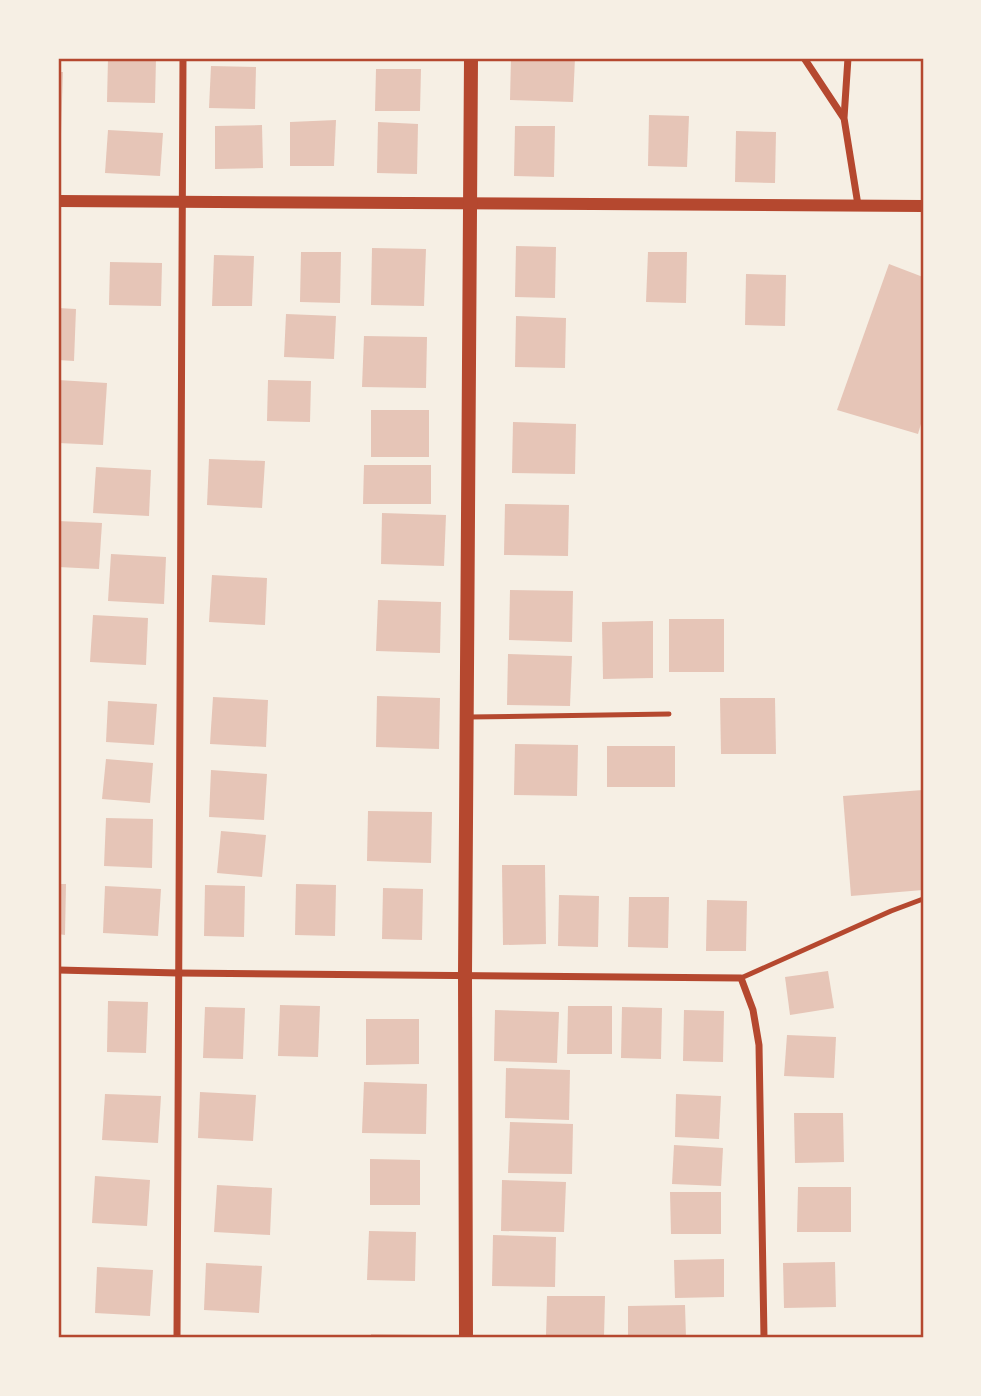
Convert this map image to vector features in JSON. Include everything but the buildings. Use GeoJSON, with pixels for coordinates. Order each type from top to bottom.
{"type":"FeatureCollection","features":[{"type":"Feature","properties":{"kind":"main road"},"geometry":{"type":"LineString","coordinates":[[466,1338],[471,58]]}},
{"type":"Feature","properties":{"kind":"street"},"geometry":{"type":"LineString","coordinates":[[177,1338],[183,58]]}},
{"type":"Feature","properties":{"kind":"street"},"geometry":{"type":"LineString","coordinates":[[804,58],[844,118]]}},
{"type":"Feature","properties":{"kind":"street"},"geometry":{"type":"LineString","coordinates":[[848,58],[844,118],[858,205]]}},
{"type":"Feature","properties":{"kind":"street"},"geometry":{"type":"LineString","coordinates":[[58,201],[923,206]]}},
{"type":"Feature","properties":{"kind":"street"},"geometry":{"type":"LineString","coordinates":[[58,970],[741,978],[753,1010],[759,1045],[764,1338]]}},
{"type":"Feature","properties":{"kind":"lane"},"geometry":{"type":"LineString","coordinates":[[467,717],[669,714]]}},
{"type":"Feature","properties":{"kind":"lane"},"geometry":{"type":"LineString","coordinates":[[741,978],[923,899]]}}]}
